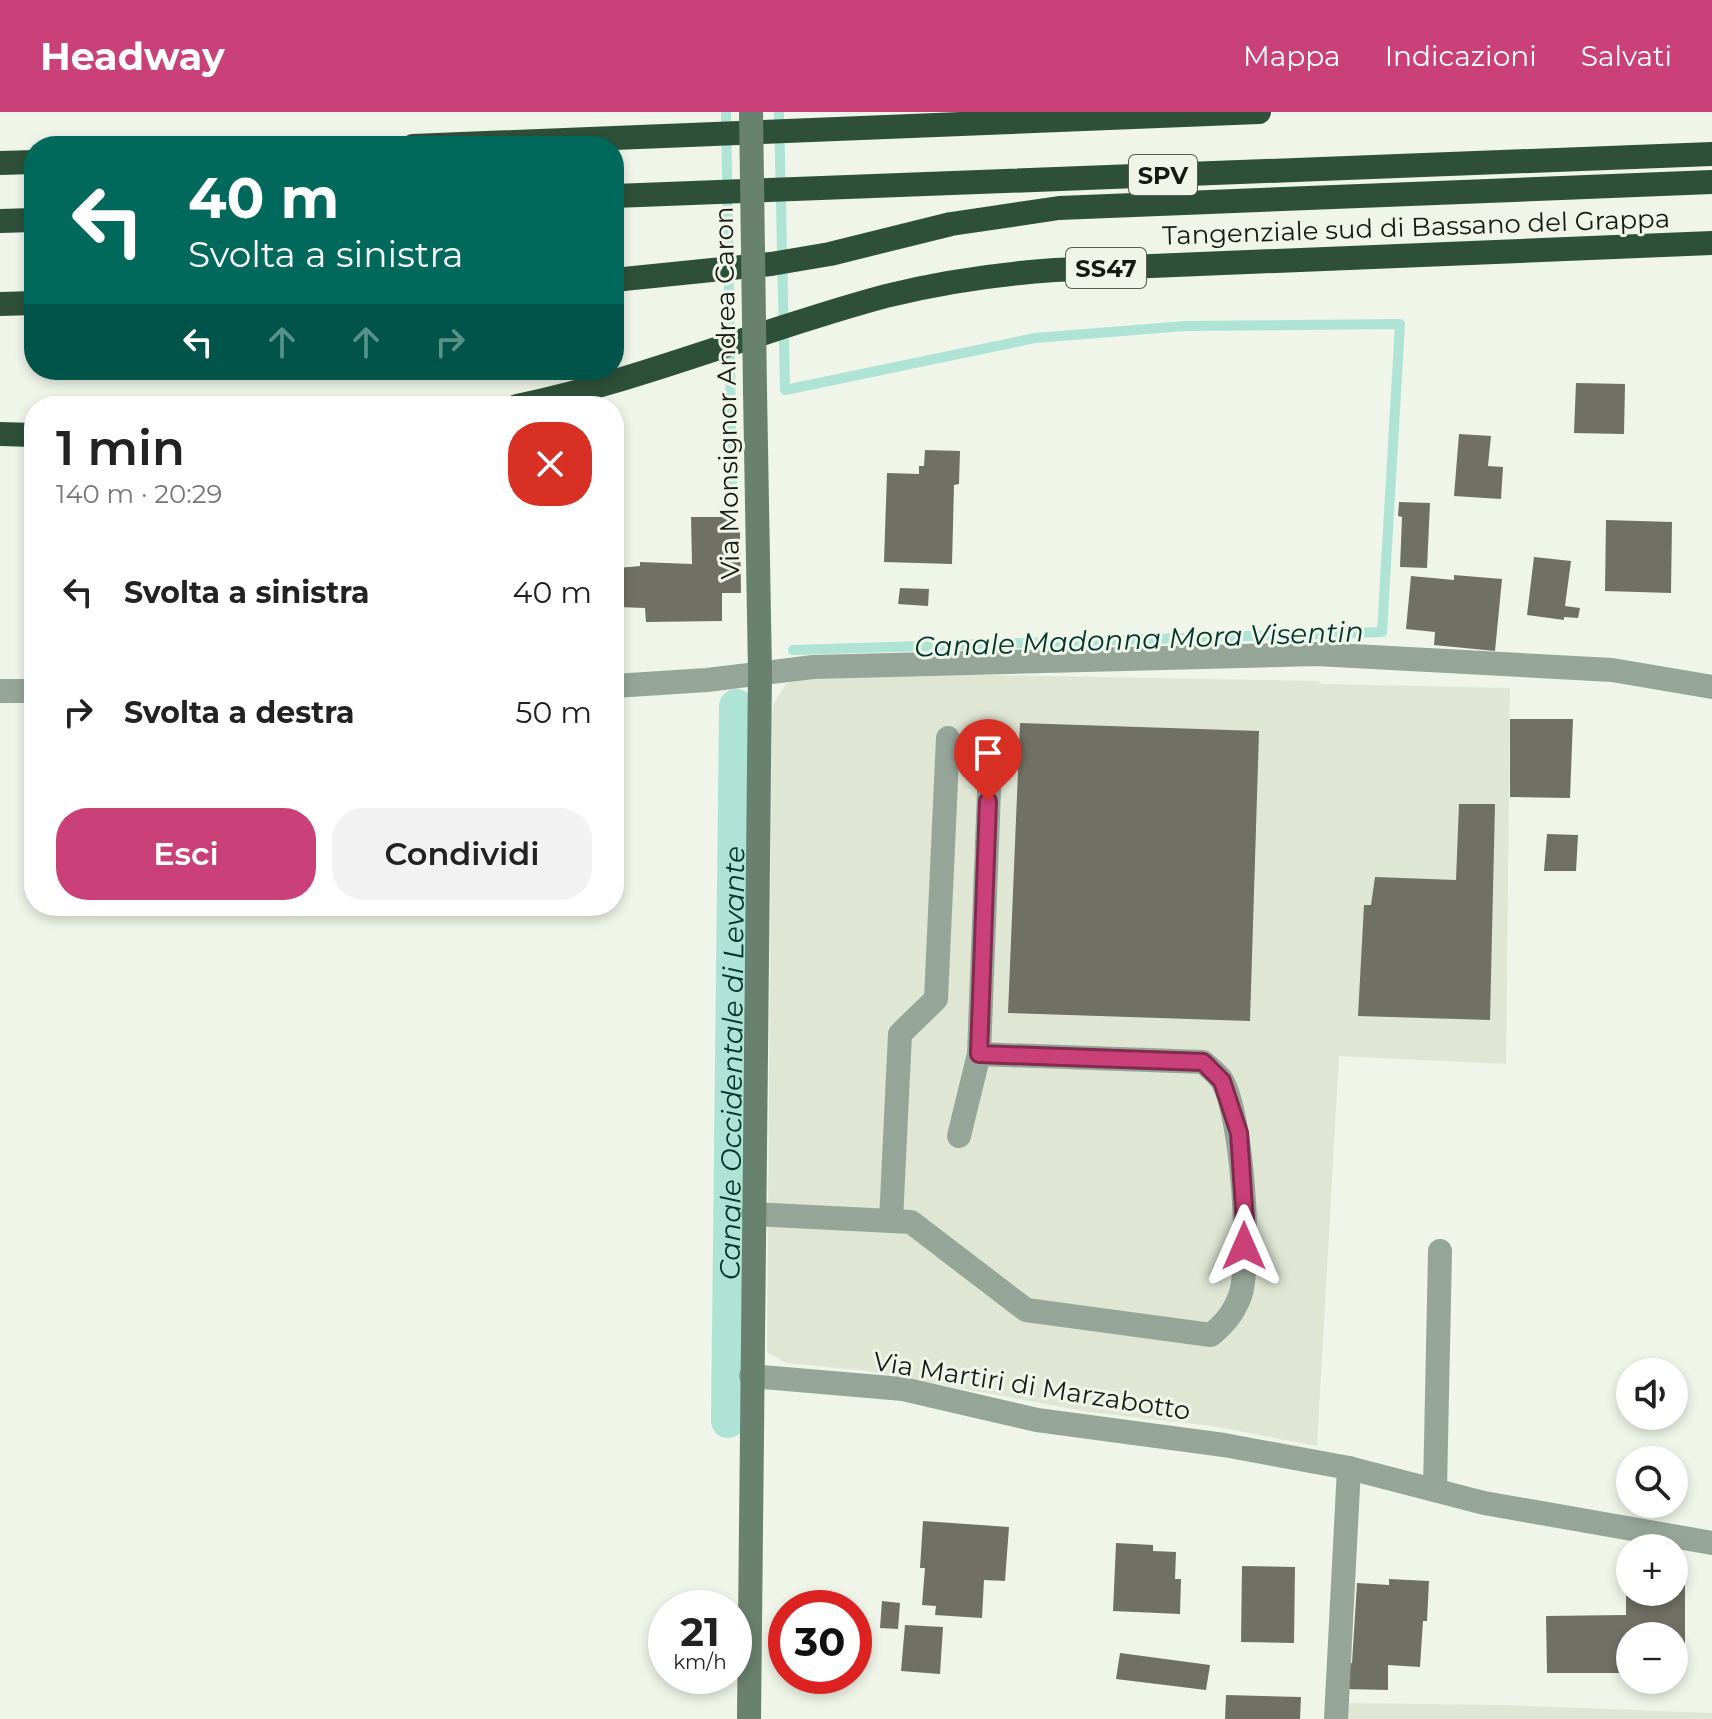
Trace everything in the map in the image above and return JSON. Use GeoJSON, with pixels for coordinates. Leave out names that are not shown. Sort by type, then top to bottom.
{"type":"FeatureCollection","features":[{"type":"Feature","properties":{"kind":"highway","name":"SPV"},"geometry":{"type":"LineString","coordinates":[[624,138],[1259,112]]}},
{"type":"Feature","properties":{"kind":"highway","name":"SPV"},"geometry":{"type":"LineString","coordinates":[[624,196],[1712,154]]}},
{"type":"Feature","properties":{"kind":"highway"},"geometry":{"type":"LineString","coordinates":[[0,163],[24,162]]}},
{"type":"Feature","properties":{"kind":"highway","name":"SPV"},"geometry":{"type":"LineString","coordinates":[[624,279],[771,264],[830,254],[951,224],[1059,208],[1712,182]]}},
{"type":"Feature","properties":{"kind":"highway"},"geometry":{"type":"LineString","coordinates":[[0,221],[24,220]]}},
{"type":"Feature","properties":{"kind":"highway","name":"Tangenziale sud di Bassano del Grappa"},"geometry":{"type":"LineString","coordinates":[[624,378],[885,297],[982,277],[1055,270],[1712,243]]}},
{"type":"Feature","properties":{"kind":"highway"},"geometry":{"type":"LineString","coordinates":[[0,304],[24,303]]}},
{"type":"Feature","properties":{"kind":"highway","name":"Tangenziale sud di Bassano del Grappa"},"geometry":{"type":"LineString","coordinates":[[561,396],[618,380]]}},
{"type":"Feature","properties":{"kind":"highway"},"geometry":{"type":"LineString","coordinates":[[0,434],[24,435]]}},
{"type":"Feature","properties":{"kind":"street","name":"Via Monsignor Andrea Caron"},"geometry":{"type":"LineString","coordinates":[[751,112],[760,672]]}},
{"type":"Feature","properties":{"kind":"street"},"geometry":{"type":"LineString","coordinates":[[624,685],[707,680],[813,667],[1316,654],[1612,670],[1712,687]]}},
{"type":"Feature","properties":{"kind":"street"},"geometry":{"type":"LineString","coordinates":[[749,1719],[760,672]]}},
{"type":"Feature","properties":{"kind":"street"},"geometry":{"type":"LineString","coordinates":[[0,691],[24,691]]}},
{"type":"Feature","properties":{"kind":"street"},"geometry":{"type":"LineString","coordinates":[[891,1221],[900,1034],[936,999],[948,738]]}},
{"type":"Feature","properties":{"kind":"street"},"geometry":{"type":"LineString","coordinates":[[959,1136],[979,1054],[991,738]]}},
{"type":"Feature","properties":{"kind":"street"},"geometry":{"type":"LineString","coordinates":[[753,1214],[911,1222],[1026,1310],[1211,1335],[1230,1318],[1241,1293],[1245,1223],[1239,1133],[1222,1081],[1203,1062],[979,1054]]}},
{"type":"Feature","properties":{"kind":"street"},"geometry":{"type":"LineString","coordinates":[[1435,1490],[1440,1251]]}},
{"type":"Feature","properties":{"kind":"street","name":"Via Martiri di Marzabotto"},"geometry":{"type":"LineString","coordinates":[[751,1376],[903,1389],[1037,1420],[1224,1445],[1349,1468],[1484,1503],[1712,1543]]}},
{"type":"Feature","properties":{"kind":"street"},"geometry":{"type":"LineString","coordinates":[[1336,1719],[1349,1468]]}},
{"type":"Feature","properties":{"kind":"shaded area"},"geometry":{"type":"Polygon","coordinates":[[[832,672],[1318,681],[1322,684],[1510,688],[1506,1064],[1339,1056],[1317,1446],[1212,1426],[1089,1412],[868,1371],[786,1363],[767,1352],[772,713],[774,703],[786,684],[795,679],[832,672]]]}},
{"type":"Feature","properties":{"kind":"shaded area"},"geometry":{"type":"Polygon","coordinates":[[[1341,1703],[1505,1705],[1712,1713],[1712,1719],[1343,1719],[1341,1703]]]}},
{"type":"Feature","properties":{"kind":"building"},"geometry":{"type":"Polygon","coordinates":[[[1576,383],[1625,384],[1624,434],[1574,433],[1576,383]]]}},
{"type":"Feature","properties":{"kind":"building"},"geometry":{"type":"Polygon","coordinates":[[[1459,434],[1491,436],[1488,466],[1503,467],[1501,499],[1454,496],[1459,434]]]}},
{"type":"Feature","properties":{"kind":"building"},"geometry":{"type":"Polygon","coordinates":[[[925,450],[960,451],[959,484],[954,485],[952,564],[884,562],[887,473],[919,474],[919,466],[924,466],[925,450]]]}},
{"type":"Feature","properties":{"kind":"building"},"geometry":{"type":"Polygon","coordinates":[[[1399,502],[1430,503],[1427,568],[1400,567],[1402,517],[1398,516],[1399,502]]]}},
{"type":"Feature","properties":{"kind":"building"},"geometry":{"type":"Polygon","coordinates":[[[691,517],[735,517],[736,532],[740,532],[741,593],[722,593],[722,621],[646,622],[645,608],[624,607],[624,567],[640,566],[640,562],[692,564],[691,517]]]}},
{"type":"Feature","properties":{"kind":"building"},"geometry":{"type":"Polygon","coordinates":[[[1606,520],[1672,522],[1671,593],[1605,591],[1606,520]]]}},
{"type":"Feature","properties":{"kind":"building"},"geometry":{"type":"Polygon","coordinates":[[[1534,557],[1571,561],[1565,606],[1580,608],[1578,618],[1564,617],[1564,620],[1527,615],[1534,557]]]}},
{"type":"Feature","properties":{"kind":"building"},"geometry":{"type":"Polygon","coordinates":[[[1454,575],[1502,579],[1495,651],[1434,645],[1435,632],[1406,629],[1411,576],[1454,580],[1454,575]]]}},
{"type":"Feature","properties":{"kind":"building"},"geometry":{"type":"Polygon","coordinates":[[[900,588],[929,589],[928,606],[898,604],[900,588]]]}},
{"type":"Feature","properties":{"kind":"building"},"geometry":{"type":"Polygon","coordinates":[[[1510,719],[1573,719],[1570,798],[1510,797],[1510,719]]]}},
{"type":"Feature","properties":{"kind":"building"},"geometry":{"type":"Polygon","coordinates":[[[1020,723],[1259,731],[1250,1021],[1008,1013],[1020,723]]]}},
{"type":"Feature","properties":{"kind":"building"},"geometry":{"type":"Polygon","coordinates":[[[1459,804],[1495,804],[1490,1020],[1358,1016],[1364,905],[1371,905],[1375,877],[1456,880],[1459,804]]]}},
{"type":"Feature","properties":{"kind":"building"},"geometry":{"type":"Polygon","coordinates":[[[1547,834],[1578,835],[1576,871],[1544,871],[1547,834]]]}},
{"type":"Feature","properties":{"kind":"building"},"geometry":{"type":"Polygon","coordinates":[[[923,1521],[1009,1527],[1005,1581],[984,1580],[982,1618],[935,1615],[936,1606],[922,1605],[925,1568],[920,1568],[923,1521]]]}},
{"type":"Feature","properties":{"kind":"building"},"geometry":{"type":"Polygon","coordinates":[[[1116,1543],[1153,1545],[1153,1551],[1176,1552],[1175,1579],[1181,1579],[1180,1614],[1113,1611],[1116,1543]]]}},
{"type":"Feature","properties":{"kind":"building"},"geometry":{"type":"Polygon","coordinates":[[[1242,1566],[1295,1567],[1294,1643],[1241,1642],[1242,1566]]]}},
{"type":"Feature","properties":{"kind":"building"},"geometry":{"type":"Polygon","coordinates":[[[1389,1579],[1429,1581],[1420,1667],[1388,1665],[1388,1690],[1343,1689],[1345,1663],[1352,1663],[1357,1583],[1389,1585],[1389,1579]]]}},
{"type":"Feature","properties":{"kind":"building"},"geometry":{"type":"Polygon","coordinates":[[[882,1601],[900,1603],[898,1629],[880,1628],[882,1601]]]}},
{"type":"Feature","properties":{"kind":"building"},"geometry":{"type":"Polygon","coordinates":[[[1626,1606],[1685,1606],[1685,1622],[1616,1622],[1616,1673],[1547,1673],[1546,1616],[1626,1615],[1626,1606]]]}},
{"type":"Feature","properties":{"kind":"building"},"geometry":{"type":"Polygon","coordinates":[[[905,1625],[943,1627],[940,1674],[901,1671],[905,1625]]]}},
{"type":"Feature","properties":{"kind":"building"},"geometry":{"type":"Polygon","coordinates":[[[1120,1653],[1210,1665],[1206,1690],[1116,1679],[1120,1653]]]}},
{"type":"Feature","properties":{"kind":"building"},"geometry":{"type":"Polygon","coordinates":[[[1226,1695],[1301,1697],[1300,1719],[1225,1719],[1226,1695]]]}},
{"type":"Feature","properties":{"kind":"waterway"},"geometry":{"type":"LineString","coordinates":[[726,112],[732,492]]}},
{"type":"Feature","properties":{"kind":"waterway","name":"Canale Madonna Mora Visentin"},"geometry":{"type":"LineString","coordinates":[[779,112],[785,390],[1035,338],[1185,326],[1400,324],[1382,632],[793,650]]}},
{"type":"Feature","properties":{"kind":"waterway","name":"Canale Occidentale di Levante"},"geometry":{"type":"LineString","coordinates":[[728,1421],[736,706]]}},
{"type":"Feature","properties":{"kind":"route"},"geometry":{"type":"LineString","coordinates":[[988,801],[979,1054],[1203,1062],[1222,1081],[1239,1133],[1244,1246]]}}]}
